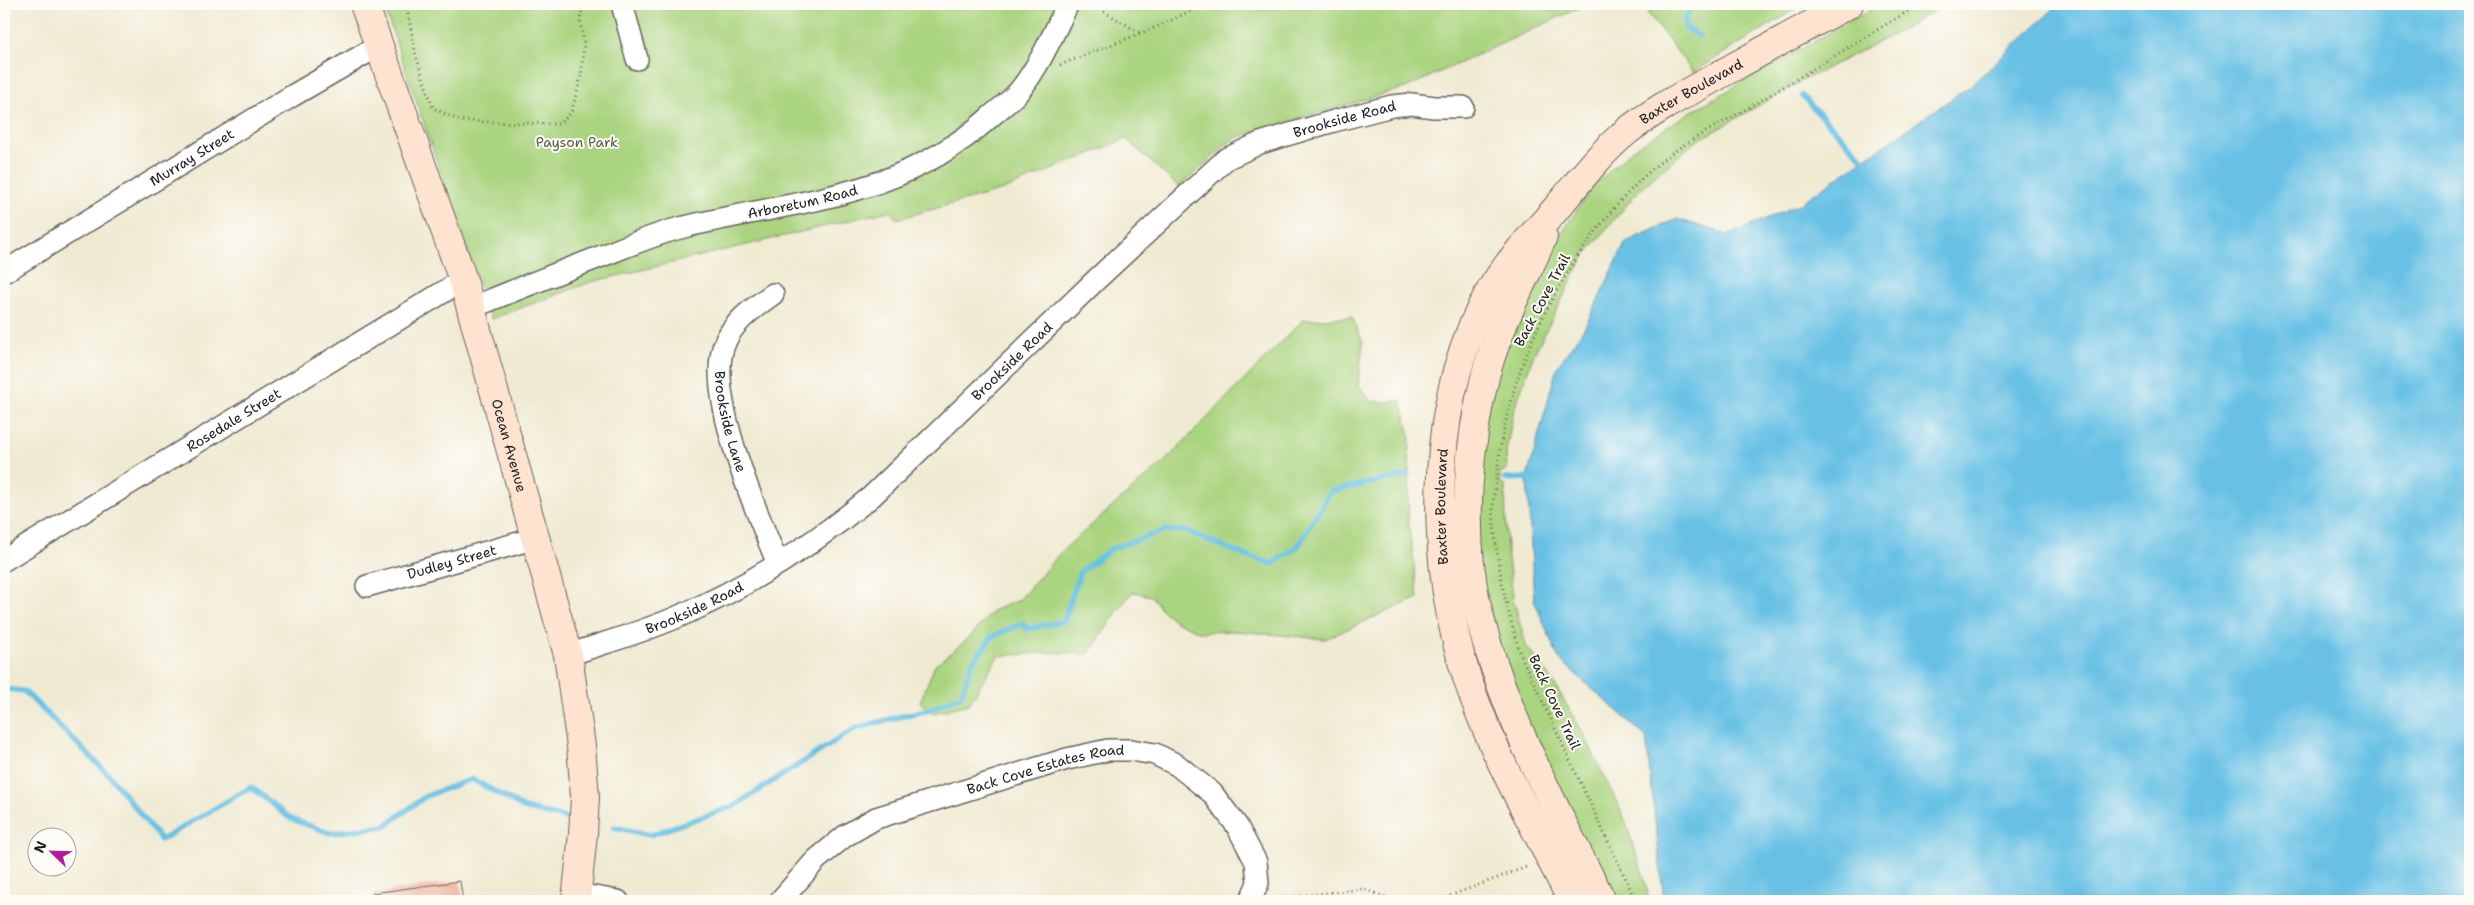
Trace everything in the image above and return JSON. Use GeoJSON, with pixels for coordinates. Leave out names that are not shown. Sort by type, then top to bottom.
{"type":"FeatureCollection","features":[{"type":"Feature","properties":{"kind":"street","name":"Ocean Avenue"},"geometry":{"type":"LineString","coordinates":[[364,4],[463,280],[568,655],[581,746],[584,797],[583,834],[576,898]]}},
{"type":"Feature","properties":{"kind":"street"},"geometry":{"type":"LineString","coordinates":[[622,4],[637,59]]}},
{"type":"Feature","properties":{"kind":"street","name":"Arboretum Road"},"geometry":{"type":"LineString","coordinates":[[471,308],[678,228],[839,194],[877,184],[913,170],[945,153],[974,132],[1020,90],[1068,4]]}},
{"type":"Feature","properties":{"kind":"street","name":"Baxter Boulevard"},"geometry":{"type":"LineString","coordinates":[[1572,901],[1496,748],[1474,696],[1452,623],[1444,570],[1441,518],[1446,431],[1462,351],[1475,319],[1493,286],[1605,151],[1655,111],[1849,4]]}},
{"type":"Feature","properties":{"kind":"street","name":"Murray Street"},"geometry":{"type":"LineString","coordinates":[[4,272],[284,101],[380,45]]}},
{"type":"Feature","properties":{"kind":"street","name":"Brookside Road"},"geometry":{"type":"LineString","coordinates":[[568,655],[630,636],[676,618],[778,564],[845,519],[872,496],[1098,278],[1226,159],[1260,143],[1392,106],[1412,104],[1434,108],[1463,107]]}},
{"type":"Feature","properties":{"kind":"street","name":"Baxter Boulevard"},"geometry":{"type":"LineString","coordinates":[[1557,207],[1504,324],[1487,372],[1472,457],[1469,545],[1476,600],[1490,655],[1500,682],[1534,761],[1602,901]]}},
{"type":"Feature","properties":{"kind":"street","name":"Rosedale Street"},"geometry":{"type":"LineString","coordinates":[[4,560],[463,280]]}},
{"type":"Feature","properties":{"kind":"street","name":"Brookside Lane"},"geometry":{"type":"LineString","coordinates":[[774,294],[742,316],[724,344],[719,379],[724,414],[754,503],[778,564]]}},
{"type":"Feature","properties":{"kind":"street","name":"Dudley Street"},"geometry":{"type":"LineString","coordinates":[[367,586],[536,538]]}},
{"type":"Feature","properties":{"kind":"street","name":"Back Cove Estates Road"},"geometry":{"type":"LineString","coordinates":[[780,901],[816,860],[846,836],[876,818],[1067,759],[1108,750],[1131,750],[1155,754],[1177,765],[1212,793],[1236,826],[1256,862],[1258,883],[1256,901]]}},
{"type":"Feature","properties":{"kind":"street"},"geometry":{"type":"LineString","coordinates":[[576,898],[618,901]]}},
{"type":"Feature","properties":{"kind":"path"},"geometry":{"type":"LineString","coordinates":[[406,4],[416,56],[433,108],[460,121],[534,125],[559,124],[571,113],[581,77],[584,43],[580,22],[582,4]]}},
{"type":"Feature","properties":{"kind":"path"},"geometry":{"type":"LineString","coordinates":[[1091,4],[1140,34]]}},
{"type":"Feature","properties":{"kind":"path"},"geometry":{"type":"LineString","coordinates":[[1029,76],[1140,34],[1206,4]]}},
{"type":"Feature","properties":{"kind":"path","name":"Back Cove Trail"},"geometry":{"type":"LineString","coordinates":[[1636,901],[1522,658],[1511,623],[1497,542],[1493,506],[1500,446],[1512,394],[1532,342],[1581,252],[1652,170],[1694,138],[1920,4]]}},
{"type":"Feature","properties":{"kind":"path"},"geometry":{"type":"LineString","coordinates":[[1436,901],[1551,858]]}},
{"type":"Feature","properties":{"kind":"path"},"geometry":{"type":"LineString","coordinates":[[1256,901],[1363,889],[1397,901]]}},
{"type":"Feature","properties":{"kind":"green space","name":"Payson Park"},"geometry":{"type":"Polygon","coordinates":[[[383,4],[1588,4],[1405,88],[1233,139],[1179,187],[1126,139],[1003,190],[897,219],[889,211],[591,282],[491,319],[383,4]]]}},
{"type":"Feature","properties":{"kind":"green space"},"geometry":{"type":"Polygon","coordinates":[[[1641,4],[1804,4],[1693,72],[1641,4]]]}},
{"type":"Feature","properties":{"kind":"green space"},"geometry":{"type":"Polygon","coordinates":[[[1880,4],[1946,4],[1902,30],[1800,82],[1695,142],[1639,190],[1584,256],[1534,354],[1514,409],[1506,451],[1507,470],[1500,472],[1500,484],[1505,486],[1507,552],[1514,602],[1526,646],[1549,675],[1584,734],[1624,818],[1645,880],[1649,901],[1606,901],[1510,697],[1472,550],[1489,372],[1532,276],[1594,185],[1632,150],[1687,114],[1880,4]]]}},
{"type":"Feature","properties":{"kind":"green space"},"geometry":{"type":"Polygon","coordinates":[[[1352,317],[1363,343],[1358,384],[1371,402],[1401,401],[1410,435],[1408,518],[1418,598],[1325,639],[1235,631],[1200,632],[1175,621],[1163,611],[1151,596],[1133,592],[1088,654],[1056,652],[998,656],[969,704],[933,713],[920,702],[935,665],[968,639],[994,610],[1019,600],[1063,550],[1165,461],[1303,320],[1352,317]]]}},
{"type":"Feature","properties":{"kind":"water"},"geometry":{"type":"Polygon","coordinates":[[[2059,4],[2470,4],[2470,901],[1664,901],[1646,737],[1559,659],[1534,600],[1527,478],[1557,367],[1585,327],[1626,242],[1677,219],[1729,235],[1798,205],[1970,86],[2059,4]]]}},
{"type":"Feature","properties":{"kind":"building"},"geometry":{"type":"Polygon","coordinates":[[[460,881],[463,901],[374,901],[373,893],[460,881]]]}},
{"type":"Feature","properties":{"kind":"waterway"},"geometry":{"type":"LineString","coordinates":[[1694,4],[1685,18],[1686,28],[1699,36]]}},
{"type":"Feature","properties":{"kind":"waterway"},"geometry":{"type":"LineString","coordinates":[[1802,96],[1864,160]]}},
{"type":"Feature","properties":{"kind":"waterway"},"geometry":{"type":"LineString","coordinates":[[614,827],[650,835],[734,806],[856,728],[930,709],[961,696],[972,663],[992,637],[1023,623],[1027,629],[1064,621],[1080,572],[1111,549],[1166,530],[1187,531],[1236,552],[1272,564],[1298,546],[1331,491],[1408,475]]}},
{"type":"Feature","properties":{"kind":"waterway"},"geometry":{"type":"LineString","coordinates":[[1505,479],[1527,478]]}},
{"type":"Feature","properties":{"kind":"waterway"},"geometry":{"type":"LineString","coordinates":[[4,689],[24,691],[109,775],[161,840],[251,787],[291,819],[330,833],[385,826],[426,796],[472,779],[524,808],[565,818]]}}]}
